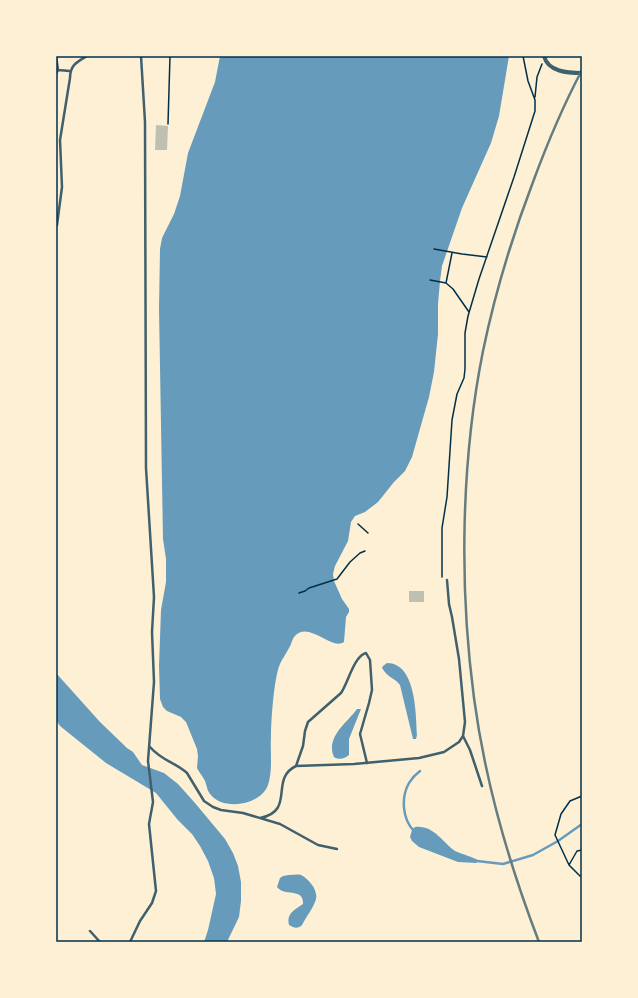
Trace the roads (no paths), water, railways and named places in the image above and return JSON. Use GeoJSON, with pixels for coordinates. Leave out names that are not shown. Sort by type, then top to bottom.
{"type":"FeatureCollection","features":[{"type":"Feature","properties":{"kind":"street"},"geometry":{"type":"LineString","coordinates":[[544,58],[552,68],[559,71],[582,73]]}},
{"type":"Feature","properties":{"kind":"lane"},"geometry":{"type":"LineString","coordinates":[[56,56],[58,70],[56,74]]}},
{"type":"Feature","properties":{"kind":"lane"},"geometry":{"type":"LineString","coordinates":[[57,225],[62,187],[60,140],[70,71],[73,66],[87,56]]}},
{"type":"Feature","properties":{"kind":"lane"},"geometry":{"type":"LineString","coordinates":[[130,942],[140,921],[155,898],[156,887],[149,824],[153,795],[148,761],[154,682],[152,632],[154,589],[146,460],[145,122],[141,56]]}},
{"type":"Feature","properties":{"kind":"lane"},"geometry":{"type":"LineString","coordinates":[[58,70],[70,71]]}},
{"type":"Feature","properties":{"kind":"lane"},"geometry":{"type":"LineString","coordinates":[[260,818],[271,815],[277,808],[281,798],[284,778],[289,770],[296,766],[367,763],[419,758],[444,752],[459,742],[465,729],[465,713],[459,659],[449,604],[447,580]]}},
{"type":"Feature","properties":{"kind":"lane"},"geometry":{"type":"LineString","coordinates":[[296,766],[303,746],[308,722],[341,693],[345,688],[356,661],[360,656],[366,653],[370,660],[372,690],[360,734],[367,763]]}},
{"type":"Feature","properties":{"kind":"lane"},"geometry":{"type":"LineString","coordinates":[[462,736],[470,750],[482,786]]}},
{"type":"Feature","properties":{"kind":"lane"},"geometry":{"type":"LineString","coordinates":[[150,747],[159,757],[183,769],[187,773],[198,793],[208,804],[221,810],[243,813],[280,824],[318,845],[337,849]]}},
{"type":"Feature","properties":{"kind":"lane"},"geometry":{"type":"LineString","coordinates":[[90,931],[100,942]]}},
{"type":"Feature","properties":{"kind":"water"},"geometry":{"type":"Polygon","coordinates":[[[220,56],[509,56],[499,116],[491,143],[462,208],[442,266],[434,372],[429,397],[412,457],[405,471],[378,502],[365,512],[355,516],[351,522],[348,541],[335,566],[333,574],[334,581],[342,599],[349,609],[346,617],[344,642],[339,644],[313,633],[306,631],[300,632],[294,637],[280,664],[273,699],[270,779],[264,792],[258,797],[242,804],[224,803],[217,800],[208,790],[205,781],[197,768],[197,749],[186,722],[181,717],[167,711],[163,707],[160,699],[159,666],[161,610],[166,582],[166,559],[163,539],[159,309],[160,249],[162,238],[174,214],[180,196],[188,153],[215,82],[220,56]]]}},
{"type":"Feature","properties":{"kind":"water"},"geometry":{"type":"Polygon","coordinates":[[[387,663],[397,665],[404,671],[409,680],[415,703],[416,739],[413,739],[400,685],[382,668],[387,663]]]}},
{"type":"Feature","properties":{"kind":"water"},"geometry":{"type":"Polygon","coordinates":[[[56,673],[100,722],[133,752],[142,765],[164,773],[178,784],[225,839],[238,866],[241,882],[239,917],[227,942],[204,942],[216,894],[214,878],[208,861],[200,846],[192,834],[177,819],[156,793],[106,763],[60,726],[56,720],[56,673]]]}},
{"type":"Feature","properties":{"kind":"water"},"geometry":{"type":"Polygon","coordinates":[[[357,709],[361,709],[349,739],[349,755],[344,758],[336,758],[334,757],[332,750],[335,736],[357,709]]]}},
{"type":"Feature","properties":{"kind":"water"},"geometry":{"type":"Polygon","coordinates":[[[415,827],[422,827],[433,831],[455,851],[479,861],[476,863],[458,862],[419,847],[410,837],[412,830],[415,827]]]}},
{"type":"Feature","properties":{"kind":"water"},"geometry":{"type":"Polygon","coordinates":[[[289,875],[300,875],[304,877],[310,882],[316,892],[316,899],[312,909],[302,925],[297,928],[289,925],[288,921],[292,912],[303,904],[302,899],[297,894],[280,890],[277,887],[280,878],[289,875]]]}},
{"type":"Feature","properties":{"kind":"waterway"},"geometry":{"type":"LineString","coordinates":[[414,831],[407,820],[404,801],[406,789],[409,783],[420,771]]}},
{"type":"Feature","properties":{"kind":"waterway"},"geometry":{"type":"LineString","coordinates":[[477,861],[503,864],[533,855],[558,841],[582,824]]}},
{"type":"Feature","properties":{"kind":"railway"},"geometry":{"type":"LineString","coordinates":[[539,942],[528,913],[499,822],[491,791],[474,698],[469,655],[464,568],[467,480],[470,436],[483,351],[505,265],[518,223],[538,168],[562,111],[582,70]]}}]}
